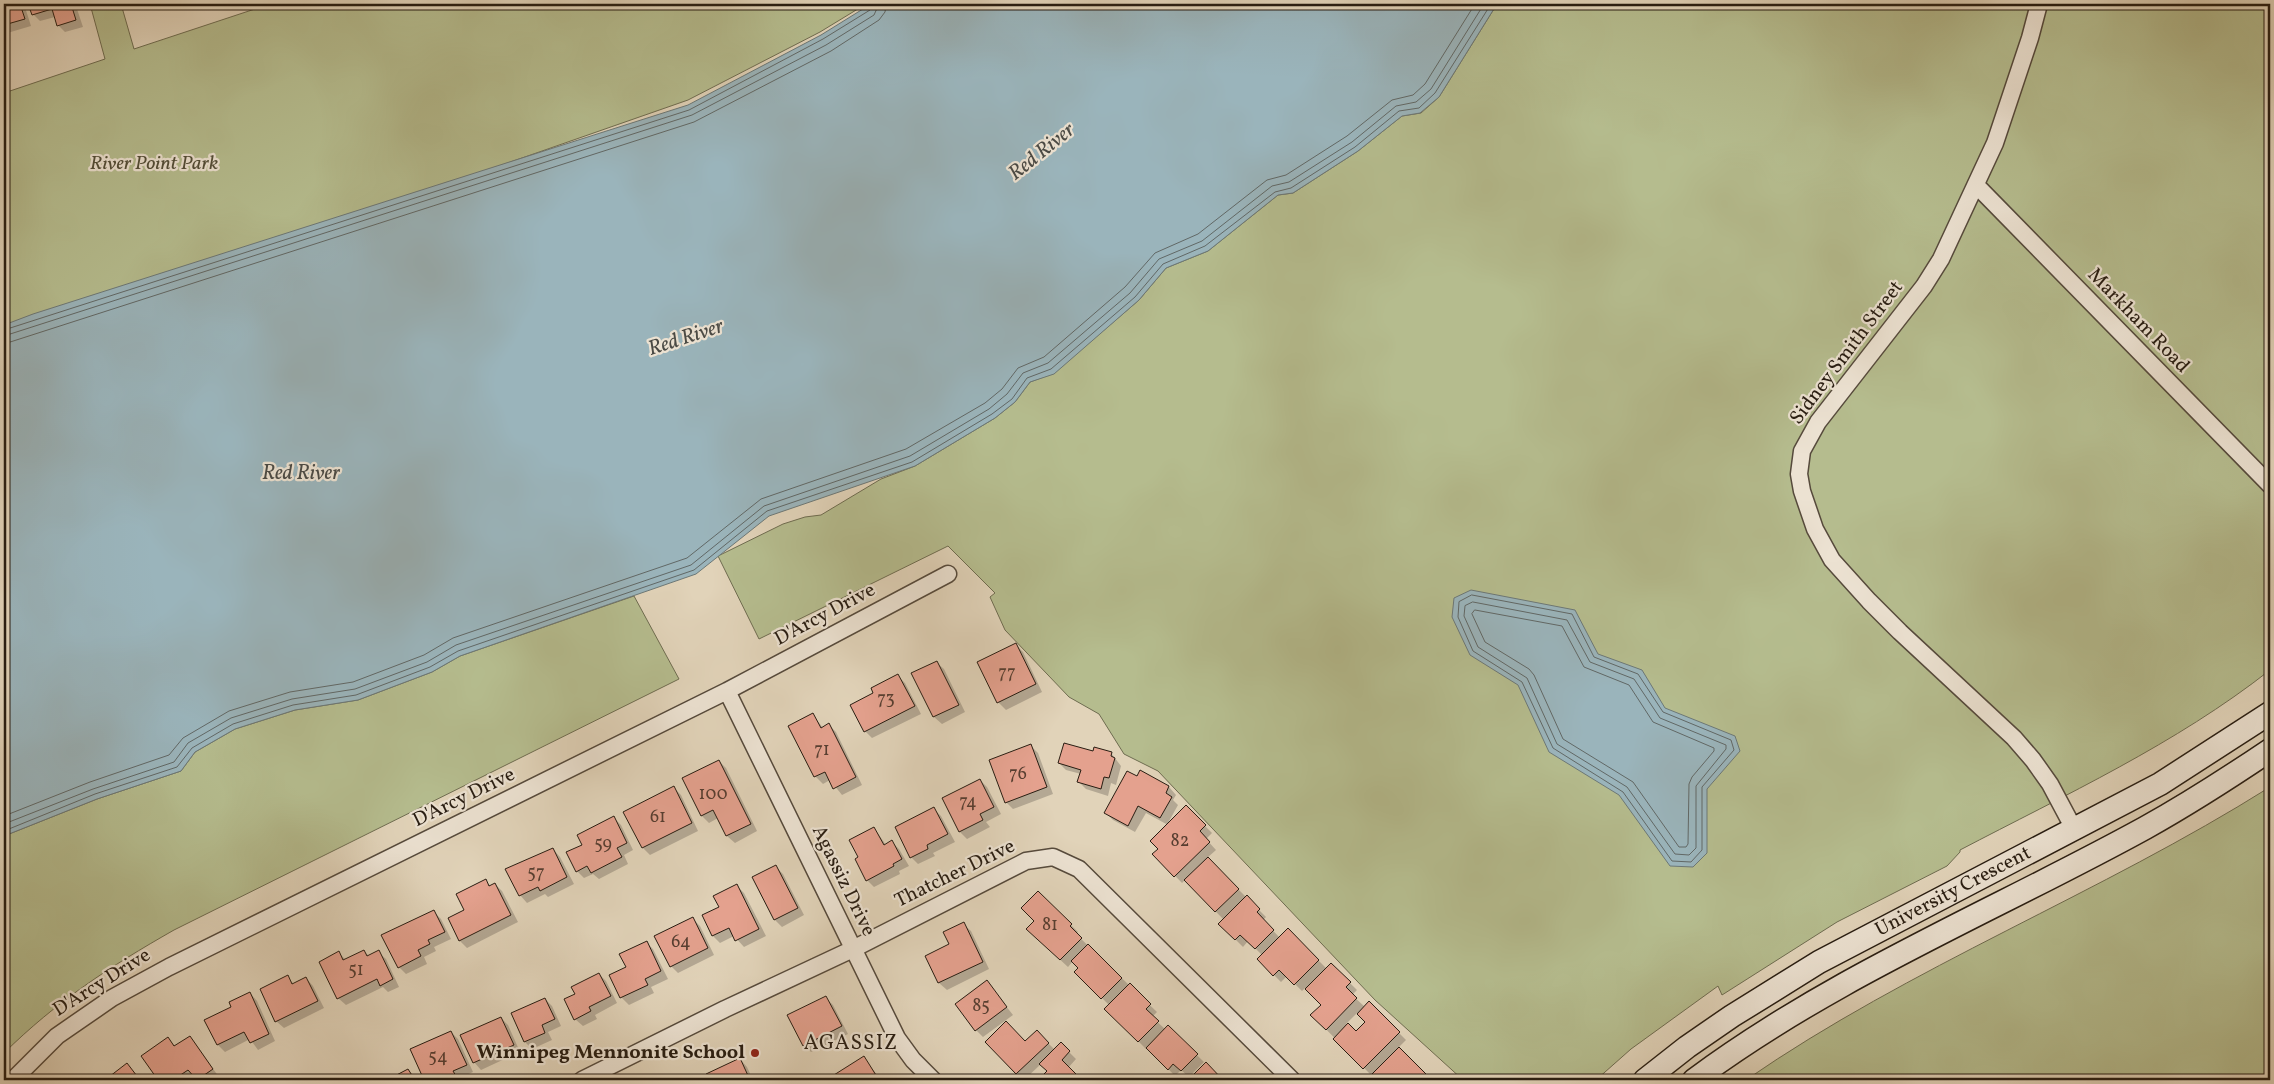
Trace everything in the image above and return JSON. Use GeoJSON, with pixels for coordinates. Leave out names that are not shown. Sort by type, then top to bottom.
{"type":"FeatureCollection","features":[{"type":"Feature","properties":{"kind":"main road","name":"University Crescent"},"geometry":{"type":"LineString","coordinates":[[1645,1080],[1732,1016],[1819,962],[2160,784],[2270,713]]}},
{"type":"Feature","properties":{"kind":"main road","name":"University Crescent"},"geometry":{"type":"LineString","coordinates":[[1694,1080],[1749,1041],[1819,997],[2145,828],[2223,782],[2270,750]]}},
{"type":"Feature","properties":{"kind":"street","name":"Sidney Smith Street"},"geometry":{"type":"LineString","coordinates":[[2039,4],[2006,113],[1977,186],[1941,259],[1924,286],[1837,396],[1808,438],[1802,451],[1800,474],[1802,491],[1815,528],[1832,560],[1900,632],[2014,738],[2050,784],[2074,829]]}},
{"type":"Feature","properties":{"kind":"street","name":"Markham Road"},"geometry":{"type":"LineString","coordinates":[[1977,186],[2270,485]]}},
{"type":"Feature","properties":{"kind":"street","name":"D'Arcy Drive"},"geometry":{"type":"LineString","coordinates":[[13,1080],[57,1036],[112,998],[169,967],[727,691],[948,574]]}},
{"type":"Feature","properties":{"kind":"street","name":"Agassiz Drive"},"geometry":{"type":"LineString","coordinates":[[727,691],[897,1038],[913,1060],[933,1080]]}},
{"type":"Feature","properties":{"kind":"street","name":"Thatcher Drive"},"geometry":{"type":"LineString","coordinates":[[582,1080],[725,1009],[853,949],[1026,861],[1053,857],[1079,869],[1292,1080]]}},
{"type":"Feature","properties":{"kind":"green space","name":"River Point Park"},"geometry":{"type":"Polygon","coordinates":[[[90,4],[121,4],[134,49],[270,4],[866,4],[820,32],[688,100],[4,339],[4,93],[105,59],[90,4]]]}},
{"type":"Feature","properties":{"kind":"green space"},"geometry":{"type":"Polygon","coordinates":[[[1497,4],[2270,4],[2270,670],[2197,722],[2119,767],[1960,850],[1947,866],[1837,922],[1722,995],[1718,986],[1631,1049],[1596,1080],[1463,1080],[1375,1000],[1158,771],[1124,754],[1099,714],[1069,697],[1005,630],[990,597],[995,593],[948,546],[759,639],[718,556],[783,524],[805,517],[821,515],[881,479],[915,466],[995,418],[1015,402],[1030,382],[1054,373],[1139,300],[1166,268],[1208,251],[1278,195],[1293,193],[1358,151],[1402,116],[1421,113],[1439,97],[1497,4]]]}},
{"type":"Feature","properties":{"kind":"green space"},"geometry":{"type":"Polygon","coordinates":[[[634,596],[679,679],[174,930],[106,971],[64,1001],[4,1053],[4,836],[97,799],[181,771],[195,752],[235,729],[295,710],[358,700],[432,672],[460,656],[634,596]]]}},
{"type":"Feature","properties":{"kind":"green space"},"geometry":{"type":"Polygon","coordinates":[[[2270,787],[2270,1080],[1746,1080],[1809,1039],[1874,1001],[1939,965],[2140,862],[2270,787]]]}},
{"type":"Feature","properties":{"kind":"water","name":"Red River"},"geometry":{"type":"Polygon","coordinates":[[[871,4],[1497,4],[1439,97],[1420,113],[1402,116],[1358,151],[1293,193],[1278,195],[1208,251],[1166,268],[1139,300],[1054,374],[1030,382],[1015,402],[995,418],[915,466],[769,516],[696,574],[460,656],[432,672],[358,700],[295,710],[235,729],[195,752],[181,771],[97,799],[4,836],[4,325],[33,314],[688,105],[821,35],[871,4]]]}},
{"type":"Feature","properties":{"kind":"water"},"geometry":{"type":"Polygon","coordinates":[[[1471,590],[1575,610],[1598,654],[1642,670],[1665,708],[1735,736],[1740,751],[1707,789],[1707,853],[1693,867],[1670,866],[1619,795],[1549,752],[1518,685],[1470,655],[1452,617],[1454,598],[1471,590]]]}},
{"type":"Feature","properties":{"kind":"building"},"geometry":{"type":"Polygon","coordinates":[[[4,4],[20,4],[25,19],[4,25],[4,4]]]}},
{"type":"Feature","properties":{"kind":"building"},"geometry":{"type":"Polygon","coordinates":[[[28,4],[71,4],[76,20],[57,26],[52,9],[32,15],[28,4]]]}},
{"type":"Feature","properties":{"kind":"building"},"geometry":{"type":"Polygon","coordinates":[[[1016,643],[1036,684],[997,703],[977,662],[1016,643]]]}},
{"type":"Feature","properties":{"kind":"building"},"geometry":{"type":"Polygon","coordinates":[[[937,661],[959,705],[933,717],[911,673],[937,661]]]}},
{"type":"Feature","properties":{"kind":"building"},"geometry":{"type":"Polygon","coordinates":[[[898,674],[915,706],[864,732],[850,705],[873,693],[871,688],[898,674]]]}},
{"type":"Feature","properties":{"kind":"building"},"geometry":{"type":"Polygon","coordinates":[[[813,713],[821,728],[829,723],[856,777],[833,789],[825,772],[814,777],[788,726],[813,713]]]}},
{"type":"Feature","properties":{"kind":"building"},"geometry":{"type":"Polygon","coordinates":[[[1064,743],[1093,751],[1094,747],[1112,752],[1111,756],[1115,758],[1109,778],[1104,777],[1101,789],[1077,782],[1081,770],[1058,763],[1064,743]]]}},
{"type":"Feature","properties":{"kind":"building"},"geometry":{"type":"Polygon","coordinates":[[[1031,744],[1047,787],[1005,803],[989,760],[1031,744]]]}},
{"type":"Feature","properties":{"kind":"building"},"geometry":{"type":"Polygon","coordinates":[[[719,760],[751,824],[726,836],[713,810],[701,816],[682,778],[719,760]]]}},
{"type":"Feature","properties":{"kind":"building"},"geometry":{"type":"Polygon","coordinates":[[[1140,770],[1169,786],[1166,793],[1172,797],[1160,818],[1138,806],[1128,826],[1104,813],[1127,771],[1137,776],[1140,770]]]}},
{"type":"Feature","properties":{"kind":"building"},"geometry":{"type":"Polygon","coordinates":[[[980,779],[994,807],[980,814],[983,820],[959,832],[942,798],[980,779]]]}},
{"type":"Feature","properties":{"kind":"building"},"geometry":{"type":"Polygon","coordinates":[[[674,786],[692,823],[642,848],[623,812],[674,786]]]}},
{"type":"Feature","properties":{"kind":"building"},"geometry":{"type":"Polygon","coordinates":[[[1186,805],[1206,825],[1200,831],[1210,842],[1174,877],[1152,854],[1158,849],[1150,841],[1186,805]]]}},
{"type":"Feature","properties":{"kind":"building"},"geometry":{"type":"Polygon","coordinates":[[[934,807],[948,834],[927,845],[928,849],[910,858],[895,827],[934,807]]]}},
{"type":"Feature","properties":{"kind":"building"},"geometry":{"type":"Polygon","coordinates":[[[614,816],[627,843],[617,848],[622,857],[591,873],[587,866],[576,872],[566,852],[582,845],[577,835],[614,816]]]}},
{"type":"Feature","properties":{"kind":"building"},"geometry":{"type":"Polygon","coordinates":[[[874,827],[884,845],[892,840],[902,859],[893,864],[894,866],[866,881],[855,859],[858,857],[849,840],[874,827]]]}},
{"type":"Feature","properties":{"kind":"building"},"geometry":{"type":"Polygon","coordinates":[[[553,848],[567,877],[540,891],[538,887],[519,896],[505,869],[553,848]]]}},
{"type":"Feature","properties":{"kind":"building"},"geometry":{"type":"Polygon","coordinates":[[[1208,857],[1239,889],[1215,912],[1184,880],[1208,857]]]}},
{"type":"Feature","properties":{"kind":"building"},"geometry":{"type":"Polygon","coordinates":[[[776,865],[798,908],[774,920],[752,877],[776,865]]]}},
{"type":"Feature","properties":{"kind":"building"},"geometry":{"type":"Polygon","coordinates":[[[486,879],[489,886],[495,883],[511,915],[459,941],[448,918],[464,910],[456,894],[486,879]]]}},
{"type":"Feature","properties":{"kind":"building"},"geometry":{"type":"Polygon","coordinates":[[[737,884],[759,929],[735,941],[729,928],[712,936],[702,915],[719,907],[713,896],[737,884]]]}},
{"type":"Feature","properties":{"kind":"building"},"geometry":{"type":"Polygon","coordinates":[[[1038,891],[1072,924],[1070,926],[1082,938],[1060,960],[1026,929],[1034,921],[1021,908],[1038,891]]]}},
{"type":"Feature","properties":{"kind":"building"},"geometry":{"type":"Polygon","coordinates":[[[1247,895],[1260,909],[1257,912],[1274,930],[1255,949],[1240,935],[1235,940],[1218,924],[1247,895]]]}},
{"type":"Feature","properties":{"kind":"building"},"geometry":{"type":"Polygon","coordinates":[[[434,910],[445,932],[428,940],[430,944],[418,950],[421,956],[398,968],[381,935],[434,910]]]}},
{"type":"Feature","properties":{"kind":"building"},"geometry":{"type":"Polygon","coordinates":[[[693,917],[708,948],[670,967],[654,936],[693,917]]]}},
{"type":"Feature","properties":{"kind":"building"},"geometry":{"type":"Polygon","coordinates":[[[964,922],[983,962],[938,983],[925,956],[949,944],[943,932],[964,922]]]}},
{"type":"Feature","properties":{"kind":"building"},"geometry":{"type":"Polygon","coordinates":[[[1288,928],[1319,960],[1294,985],[1279,970],[1273,976],[1257,959],[1288,928]]]}},
{"type":"Feature","properties":{"kind":"building"},"geometry":{"type":"Polygon","coordinates":[[[647,941],[661,971],[645,979],[648,985],[620,998],[609,975],[626,967],[619,954],[647,941]]]}},
{"type":"Feature","properties":{"kind":"building"},"geometry":{"type":"Polygon","coordinates":[[[1088,944],[1122,978],[1101,999],[1074,972],[1078,968],[1071,961],[1088,944]]]}},
{"type":"Feature","properties":{"kind":"building"},"geometry":{"type":"Polygon","coordinates":[[[364,950],[367,956],[379,950],[393,979],[380,986],[377,979],[337,999],[319,962],[339,951],[343,960],[364,950]]]}},
{"type":"Feature","properties":{"kind":"building"},"geometry":{"type":"Polygon","coordinates":[[[1331,963],[1351,982],[1346,987],[1357,998],[1326,1030],[1310,1015],[1321,1005],[1305,989],[1331,963]]]}},
{"type":"Feature","properties":{"kind":"building"},"geometry":{"type":"Polygon","coordinates":[[[599,973],[611,996],[589,1007],[591,1011],[574,1020],[564,999],[575,994],[571,987],[599,973]]]}},
{"type":"Feature","properties":{"kind":"building"},"geometry":{"type":"Polygon","coordinates":[[[288,975],[292,984],[306,977],[318,1001],[275,1022],[260,989],[288,975]]]}},
{"type":"Feature","properties":{"kind":"building"},"geometry":{"type":"Polygon","coordinates":[[[987,980],[1007,1007],[975,1031],[955,1004],[987,980]]]}},
{"type":"Feature","properties":{"kind":"building"},"geometry":{"type":"Polygon","coordinates":[[[1130,983],[1151,1004],[1146,1009],[1159,1021],[1138,1042],[1104,1009],[1130,983]]]}},
{"type":"Feature","properties":{"kind":"building"},"geometry":{"type":"Polygon","coordinates":[[[250,992],[269,1034],[250,1043],[244,1032],[217,1045],[204,1020],[231,1007],[229,1002],[250,992]]]}},
{"type":"Feature","properties":{"kind":"building"},"geometry":{"type":"Polygon","coordinates":[[[826,996],[842,1026],[803,1046],[787,1015],[826,996]]]}},
{"type":"Feature","properties":{"kind":"building"},"geometry":{"type":"Polygon","coordinates":[[[545,998],[555,1019],[542,1025],[545,1033],[524,1042],[511,1013],[545,998]]]}},
{"type":"Feature","properties":{"kind":"building"},"geometry":{"type":"Polygon","coordinates":[[[1369,1001],[1400,1032],[1363,1069],[1333,1039],[1348,1023],[1356,1031],[1365,1022],[1357,1014],[1369,1001]]]}},
{"type":"Feature","properties":{"kind":"building"},"geometry":{"type":"Polygon","coordinates":[[[501,1017],[514,1045],[473,1063],[460,1035],[501,1017]]]}},
{"type":"Feature","properties":{"kind":"building"},"geometry":{"type":"Polygon","coordinates":[[[1006,1021],[1025,1041],[1037,1030],[1049,1043],[1016,1074],[985,1042],[1006,1021]]]}},
{"type":"Feature","properties":{"kind":"building"},"geometry":{"type":"Polygon","coordinates":[[[1168,1025],[1198,1054],[1181,1071],[1173,1064],[1168,1070],[1146,1048],[1168,1025]]]}},
{"type":"Feature","properties":{"kind":"building"},"geometry":{"type":"Polygon","coordinates":[[[451,1031],[467,1065],[453,1071],[456,1076],[447,1080],[424,1080],[410,1049],[451,1031]]]}},
{"type":"Feature","properties":{"kind":"building"},"geometry":{"type":"Polygon","coordinates":[[[190,1036],[213,1069],[197,1080],[188,1070],[173,1080],[158,1080],[141,1056],[168,1037],[174,1046],[190,1036]]]}},
{"type":"Feature","properties":{"kind":"building"},"geometry":{"type":"Polygon","coordinates":[[[1061,1042],[1070,1051],[1062,1060],[1080,1078],[1077,1080],[1038,1080],[1047,1071],[1039,1064],[1061,1042]]]}},
{"type":"Feature","properties":{"kind":"building"},"geometry":{"type":"Polygon","coordinates":[[[1399,1047],[1429,1077],[1426,1080],[1372,1080],[1369,1077],[1399,1047]]]}},
{"type":"Feature","properties":{"kind":"building"},"geometry":{"type":"Polygon","coordinates":[[[864,1056],[879,1080],[826,1080],[864,1056]]]}},
{"type":"Feature","properties":{"kind":"building"},"geometry":{"type":"Polygon","coordinates":[[[740,1058],[750,1080],[709,1080],[706,1074],[740,1058]]]}},
{"type":"Feature","properties":{"kind":"building"},"geometry":{"type":"Polygon","coordinates":[[[1206,1062],[1223,1080],[1188,1080],[1206,1062]]]}},
{"type":"Feature","properties":{"kind":"building"},"geometry":{"type":"Polygon","coordinates":[[[127,1063],[140,1080],[105,1080],[127,1063]]]}},
{"type":"Feature","properties":{"kind":"building"},"geometry":{"type":"Polygon","coordinates":[[[408,1069],[415,1080],[387,1080],[408,1069]]]}},
{"type":"Feature","properties":{"kind":"place","name":"Winnipeg Mennonite School"},"geometry":{"type":"Point","coordinates":[755,1053]}},
{"type":"Feature","properties":{"kind":"district","name":"AGASSIZ"},"geometry":{"type":"Point","coordinates":[851,1043]}}]}
